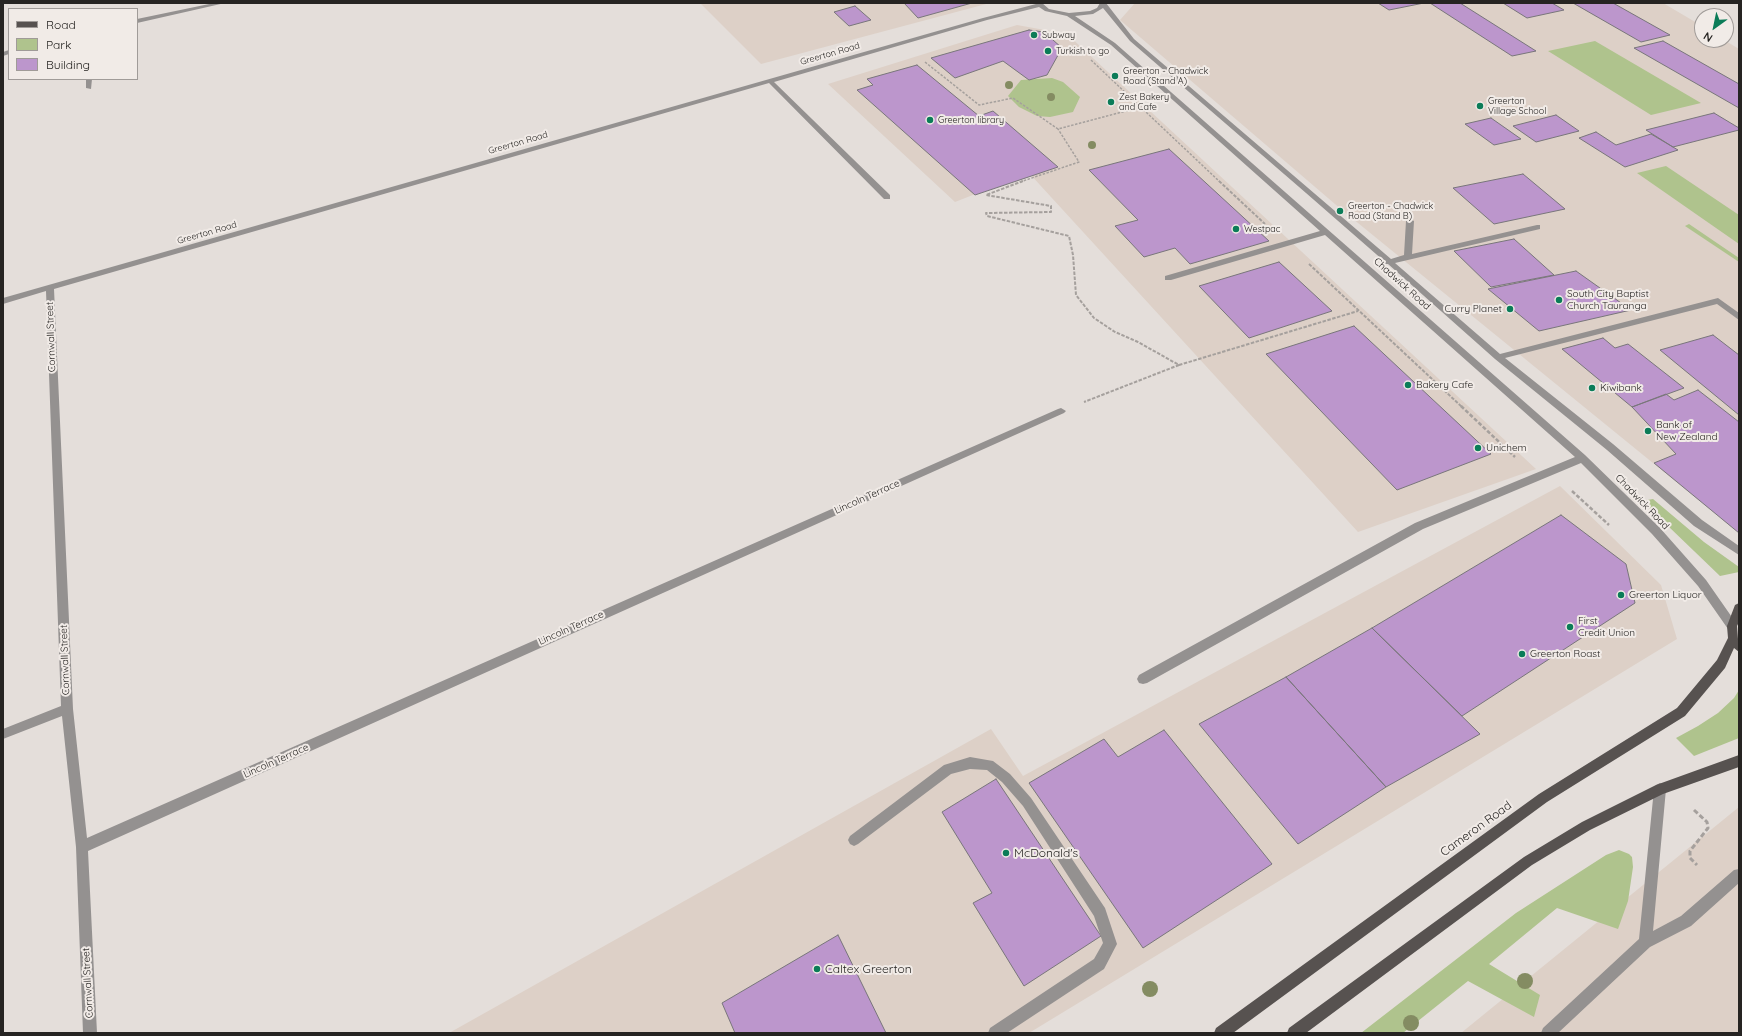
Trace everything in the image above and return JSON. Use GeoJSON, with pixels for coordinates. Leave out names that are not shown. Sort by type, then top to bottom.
{"type":"FeatureCollection","features":[{"type":"Feature","properties":{"kind":"main road","name":"Cameron Road"},"geometry":{"type":"LineString","coordinates":[[1221,1033],[1544,798],[1681,712],[1721,664],[1735,637],[1739,608]]}},
{"type":"Feature","properties":{"kind":"main road"},"geometry":{"type":"LineString","coordinates":[[1294,1033],[1528,861],[1586,826],[1660,789],[1739,761]]}},
{"type":"Feature","properties":{"kind":"street"},"geometry":{"type":"LineString","coordinates":[[138,21],[222,3]]}},
{"type":"Feature","properties":{"kind":"street","name":"Chadwick Road"},"geometry":{"type":"LineString","coordinates":[[1039,4],[1047,10],[1069,15],[1091,13],[1103,4],[1132,40],[1309,191],[1387,262],[1498,357],[1610,447],[1698,523],[1739,551]]}},
{"type":"Feature","properties":{"kind":"street","name":"Greerton Road"},"geometry":{"type":"LineString","coordinates":[[3,301],[1039,4]]}},
{"type":"Feature","properties":{"kind":"street","name":"Chadwick Road"},"geometry":{"type":"LineString","coordinates":[[1069,15],[1113,44],[1328,232],[1624,497],[1702,582],[1735,637]]}},
{"type":"Feature","properties":{"kind":"street"},"geometry":{"type":"LineString","coordinates":[[89,80],[89,88]]}},
{"type":"Feature","properties":{"kind":"street"},"geometry":{"type":"LineString","coordinates":[[770,81],[887,198]]}},
{"type":"Feature","properties":{"kind":"street"},"geometry":{"type":"LineString","coordinates":[[1408,256],[1410,221]]}},
{"type":"Feature","properties":{"kind":"street"},"geometry":{"type":"LineString","coordinates":[[1387,262],[1537,227]]}},
{"type":"Feature","properties":{"kind":"street"},"geometry":{"type":"LineString","coordinates":[[1168,278],[1328,232]]}},
{"type":"Feature","properties":{"kind":"street","name":"Cornwall Street"},"geometry":{"type":"LineString","coordinates":[[50,287],[67,708],[82,848],[90,1033]]}},
{"type":"Feature","properties":{"kind":"street"},"geometry":{"type":"LineString","coordinates":[[1498,357],[1718,301],[1739,317]]}},
{"type":"Feature","properties":{"kind":"street","name":"Lincoln Terrace"},"geometry":{"type":"LineString","coordinates":[[82,848],[1061,411]]}},
{"type":"Feature","properties":{"kind":"street"},"geometry":{"type":"LineString","coordinates":[[1143,679],[1419,526],[1582,458]]}},
{"type":"Feature","properties":{"kind":"street"},"geometry":{"type":"LineString","coordinates":[[3,734],[67,708]]}},
{"type":"Feature","properties":{"kind":"street"},"geometry":{"type":"LineString","coordinates":[[854,840],[948,769],[970,763],[989,765],[1006,778],[1027,802],[1100,913],[1110,944],[1099,964],[995,1033]]}},
{"type":"Feature","properties":{"kind":"street"},"geometry":{"type":"LineString","coordinates":[[1645,942],[1660,789]]}},
{"type":"Feature","properties":{"kind":"street"},"geometry":{"type":"LineString","coordinates":[[1548,1033],[1645,942],[1686,921],[1739,875]]}},
{"type":"Feature","properties":{"kind":"path"},"geometry":{"type":"LineString","coordinates":[[923,60],[979,105],[1013,98],[1058,128],[1078,162],[990,192],[986,195],[1051,206],[1051,212],[986,213],[987,216],[1069,236],[1074,255],[1076,295],[1094,318],[1115,332],[1138,342],[1179,365]]}},
{"type":"Feature","properties":{"kind":"path"},"geometry":{"type":"LineString","coordinates":[[1058,128],[1141,107]]}},
{"type":"Feature","properties":{"kind":"path"},"geometry":{"type":"LineString","coordinates":[[1061,411],[1179,365],[1359,310]]}},
{"type":"Feature","properties":{"kind":"path"},"geometry":{"type":"LineString","coordinates":[[1694,810],[1707,822],[1708,828],[1690,852],[1690,858],[1697,865]]}},
{"type":"Feature","properties":{"kind":"shaded area"},"geometry":{"type":"Polygon","coordinates":[[[700,3],[990,3],[761,64],[700,3]]]}},
{"type":"Feature","properties":{"kind":"shaded area","name":"Greerton Village School"},"geometry":{"type":"Polygon","coordinates":[[[1135,3],[1663,3],[1694,21],[1694,48],[1734,48],[1734,46],[1739,49],[1739,533],[1342,210],[1120,20],[1135,3]]]}},
{"type":"Feature","properties":{"kind":"shaded area"},"geometry":{"type":"Polygon","coordinates":[[[1017,25],[1067,34],[1536,469],[1358,532],[1029,173],[955,202],[828,84],[1017,25]]]}},
{"type":"Feature","properties":{"kind":"shaded area"},"geometry":{"type":"Polygon","coordinates":[[[1560,486],[1661,585],[1677,639],[1029,1033],[449,1033],[991,729],[1023,776],[1560,486]]]}},
{"type":"Feature","properties":{"kind":"shaded area"},"geometry":{"type":"Polygon","coordinates":[[[1739,807],[1739,1033],[1461,1033],[1739,807]]]}},
{"type":"Feature","properties":{"kind":"green space"},"geometry":{"type":"Polygon","coordinates":[[[1595,41],[1701,103],[1651,115],[1548,51],[1595,41]]]}},
{"type":"Feature","properties":{"kind":"green space"},"geometry":{"type":"Polygon","coordinates":[[[1052,78],[1063,82],[1080,97],[1073,112],[1050,117],[1037,116],[1019,107],[1008,96],[1021,80],[1052,78]]]}},
{"type":"Feature","properties":{"kind":"green space"},"geometry":{"type":"Polygon","coordinates":[[[1666,166],[1739,215],[1739,244],[1637,173],[1666,166]]]}},
{"type":"Feature","properties":{"kind":"green space"},"geometry":{"type":"Polygon","coordinates":[[[1689,224],[1739,258],[1739,262],[1685,226],[1689,224]]]}},
{"type":"Feature","properties":{"kind":"green space"},"geometry":{"type":"Polygon","coordinates":[[[1653,499],[1704,542],[1739,567],[1739,572],[1720,576],[1642,501],[1653,499]]]}},
{"type":"Feature","properties":{"kind":"green space"},"geometry":{"type":"Polygon","coordinates":[[[1739,690],[1739,738],[1694,756],[1676,738],[1718,713],[1734,698],[1739,690]]]}},
{"type":"Feature","properties":{"kind":"green space"},"geometry":{"type":"Polygon","coordinates":[[[1619,850],[1629,854],[1632,857],[1633,867],[1628,901],[1618,929],[1557,908],[1489,964],[1540,995],[1534,1017],[1468,981],[1403,1033],[1361,1033],[1516,913],[1606,855],[1619,850]]]}},
{"type":"Feature","properties":{"kind":"building"},"geometry":{"type":"Polygon","coordinates":[[[904,3],[972,3],[918,18],[904,3]]]}},
{"type":"Feature","properties":{"kind":"building"},"geometry":{"type":"Polygon","coordinates":[[[1378,3],[1424,3],[1389,10],[1378,3]]]}},
{"type":"Feature","properties":{"kind":"building"},"geometry":{"type":"Polygon","coordinates":[[[1430,3],[1460,3],[1536,51],[1512,56],[1430,3]]]}},
{"type":"Feature","properties":{"kind":"building"},"geometry":{"type":"Polygon","coordinates":[[[1503,3],[1552,3],[1564,10],[1527,18],[1503,3]]]}},
{"type":"Feature","properties":{"kind":"building"},"geometry":{"type":"Polygon","coordinates":[[[1573,3],[1613,3],[1670,35],[1641,42],[1573,3]]]}},
{"type":"Feature","properties":{"kind":"building"},"geometry":{"type":"Polygon","coordinates":[[[855,6],[871,20],[849,26],[834,12],[855,6]]]}},
{"type":"Feature","properties":{"kind":"building"},"geometry":{"type":"Polygon","coordinates":[[[1029,30],[1044,32],[1062,48],[1047,75],[1029,80],[1003,61],[955,78],[931,58],[1029,30]]]}},
{"type":"Feature","properties":{"kind":"building"},"geometry":{"type":"Polygon","coordinates":[[[1663,41],[1739,84],[1739,108],[1634,48],[1663,41]]]}},
{"type":"Feature","properties":{"kind":"building"},"geometry":{"type":"Polygon","coordinates":[[[917,65],[979,116],[993,111],[1058,167],[975,195],[857,90],[873,85],[867,79],[917,65]]]}},
{"type":"Feature","properties":{"kind":"building"},"geometry":{"type":"Polygon","coordinates":[[[1714,113],[1739,128],[1739,130],[1673,147],[1646,130],[1714,113]]]}},
{"type":"Feature","properties":{"kind":"building"},"geometry":{"type":"Polygon","coordinates":[[[1556,115],[1579,131],[1536,142],[1513,126],[1556,115]]]}},
{"type":"Feature","properties":{"kind":"building"},"geometry":{"type":"Polygon","coordinates":[[[1491,118],[1521,139],[1494,145],[1465,124],[1491,118]]]}},
{"type":"Feature","properties":{"kind":"building"},"geometry":{"type":"Polygon","coordinates":[[[1596,132],[1616,145],[1651,134],[1678,150],[1625,167],[1579,138],[1596,132]]]}},
{"type":"Feature","properties":{"kind":"building"},"geometry":{"type":"Polygon","coordinates":[[[1169,149],[1269,241],[1190,264],[1175,248],[1144,257],[1115,226],[1138,220],[1089,170],[1169,149]]]}},
{"type":"Feature","properties":{"kind":"building"},"geometry":{"type":"Polygon","coordinates":[[[1523,174],[1565,209],[1494,224],[1453,188],[1523,174]]]}},
{"type":"Feature","properties":{"kind":"building"},"geometry":{"type":"Polygon","coordinates":[[[1514,239],[1554,275],[1491,287],[1454,251],[1514,239]]]}},
{"type":"Feature","properties":{"kind":"building"},"geometry":{"type":"Polygon","coordinates":[[[1279,262],[1332,311],[1249,338],[1199,286],[1279,262]]]}},
{"type":"Feature","properties":{"kind":"building","name":"South City Baptist Church Tauranga"},"geometry":{"type":"Polygon","coordinates":[[[1576,271],[1631,310],[1539,331],[1488,289],[1576,271]]]}},
{"type":"Feature","properties":{"kind":"building"},"geometry":{"type":"Polygon","coordinates":[[[1354,326],[1491,454],[1397,490],[1266,354],[1354,326]]]}},
{"type":"Feature","properties":{"kind":"building"},"geometry":{"type":"Polygon","coordinates":[[[1713,335],[1739,355],[1739,415],[1660,350],[1713,335]]]}},
{"type":"Feature","properties":{"kind":"building"},"geometry":{"type":"Polygon","coordinates":[[[1603,338],[1615,348],[1628,344],[1684,388],[1632,407],[1562,349],[1603,338]]]}},
{"type":"Feature","properties":{"kind":"building"},"geometry":{"type":"Polygon","coordinates":[[[1698,390],[1739,422],[1739,533],[1654,463],[1676,454],[1632,407],[1666,394],[1674,400],[1698,390]]]}},
{"type":"Feature","properties":{"kind":"building"},"geometry":{"type":"Polygon","coordinates":[[[1561,515],[1626,564],[1635,603],[1462,716],[1372,628],[1561,515]]]}},
{"type":"Feature","properties":{"kind":"building"},"geometry":{"type":"Polygon","coordinates":[[[1372,628],[1480,734],[1386,787],[1286,677],[1372,628]]]}},
{"type":"Feature","properties":{"kind":"building"},"geometry":{"type":"Polygon","coordinates":[[[1286,677],[1386,787],[1298,844],[1199,724],[1286,677]]]}},
{"type":"Feature","properties":{"kind":"building"},"geometry":{"type":"Polygon","coordinates":[[[1164,730],[1272,864],[1143,948],[1029,783],[1104,739],[1118,757],[1164,730]]]}},
{"type":"Feature","properties":{"kind":"building","name":"McDonald's"},"geometry":{"type":"Polygon","coordinates":[[[996,779],[1101,936],[1024,986],[973,903],[992,893],[942,812],[996,779]]]}},
{"type":"Feature","properties":{"kind":"building","name":"Caltex Greerton"},"geometry":{"type":"Polygon","coordinates":[[[838,935],[886,1033],[735,1033],[722,1003],[838,935]]]}},
{"type":"Feature","properties":{"kind":"place","name":"Subway"},"geometry":{"type":"Point","coordinates":[1034,35]}},
{"type":"Feature","properties":{"kind":"place","name":"Turkish to go"},"geometry":{"type":"Point","coordinates":[1048,51]}},
{"type":"Feature","properties":{"kind":"place","name":"Greerton - Chadwick Road (Stand A)"},"geometry":{"type":"Point","coordinates":[1115,76]}},
{"type":"Feature","properties":{"kind":"place","name":"Zest Bakery and Cafe"},"geometry":{"type":"Point","coordinates":[1111,102]}},
{"type":"Feature","properties":{"kind":"place","name":"Greerton Village School"},"geometry":{"type":"Point","coordinates":[1480,106]}},
{"type":"Feature","properties":{"kind":"place","name":"Greerton library"},"geometry":{"type":"Point","coordinates":[930,120]}},
{"type":"Feature","properties":{"kind":"place","name":"Greerton - Chadwick Road (Stand B)"},"geometry":{"type":"Point","coordinates":[1340,211]}},
{"type":"Feature","properties":{"kind":"place","name":"Westpac"},"geometry":{"type":"Point","coordinates":[1236,229]}},
{"type":"Feature","properties":{"kind":"place","name":"South City Baptist Church Tauranga"},"geometry":{"type":"Point","coordinates":[1559,300]}},
{"type":"Feature","properties":{"kind":"place","name":"Curry Planet"},"geometry":{"type":"Point","coordinates":[1510,309]}},
{"type":"Feature","properties":{"kind":"place","name":"Bakery Cafe"},"geometry":{"type":"Point","coordinates":[1408,385]}},
{"type":"Feature","properties":{"kind":"place","name":"Kiwibank"},"geometry":{"type":"Point","coordinates":[1592,388]}},
{"type":"Feature","properties":{"kind":"place","name":"Bank of New Zealand"},"geometry":{"type":"Point","coordinates":[1648,431]}},
{"type":"Feature","properties":{"kind":"place","name":"Unichem"},"geometry":{"type":"Point","coordinates":[1478,448]}},
{"type":"Feature","properties":{"kind":"place","name":"Greerton Liquor"},"geometry":{"type":"Point","coordinates":[1621,595]}},
{"type":"Feature","properties":{"kind":"place","name":"First Credit Union"},"geometry":{"type":"Point","coordinates":[1570,627]}},
{"type":"Feature","properties":{"kind":"place","name":"Greerton Roast"},"geometry":{"type":"Point","coordinates":[1522,654]}},
{"type":"Feature","properties":{"kind":"place","name":"McDonald's"},"geometry":{"type":"Point","coordinates":[1006,853]}},
{"type":"Feature","properties":{"kind":"place","name":"Caltex Greerton"},"geometry":{"type":"Point","coordinates":[817,969]}}]}
